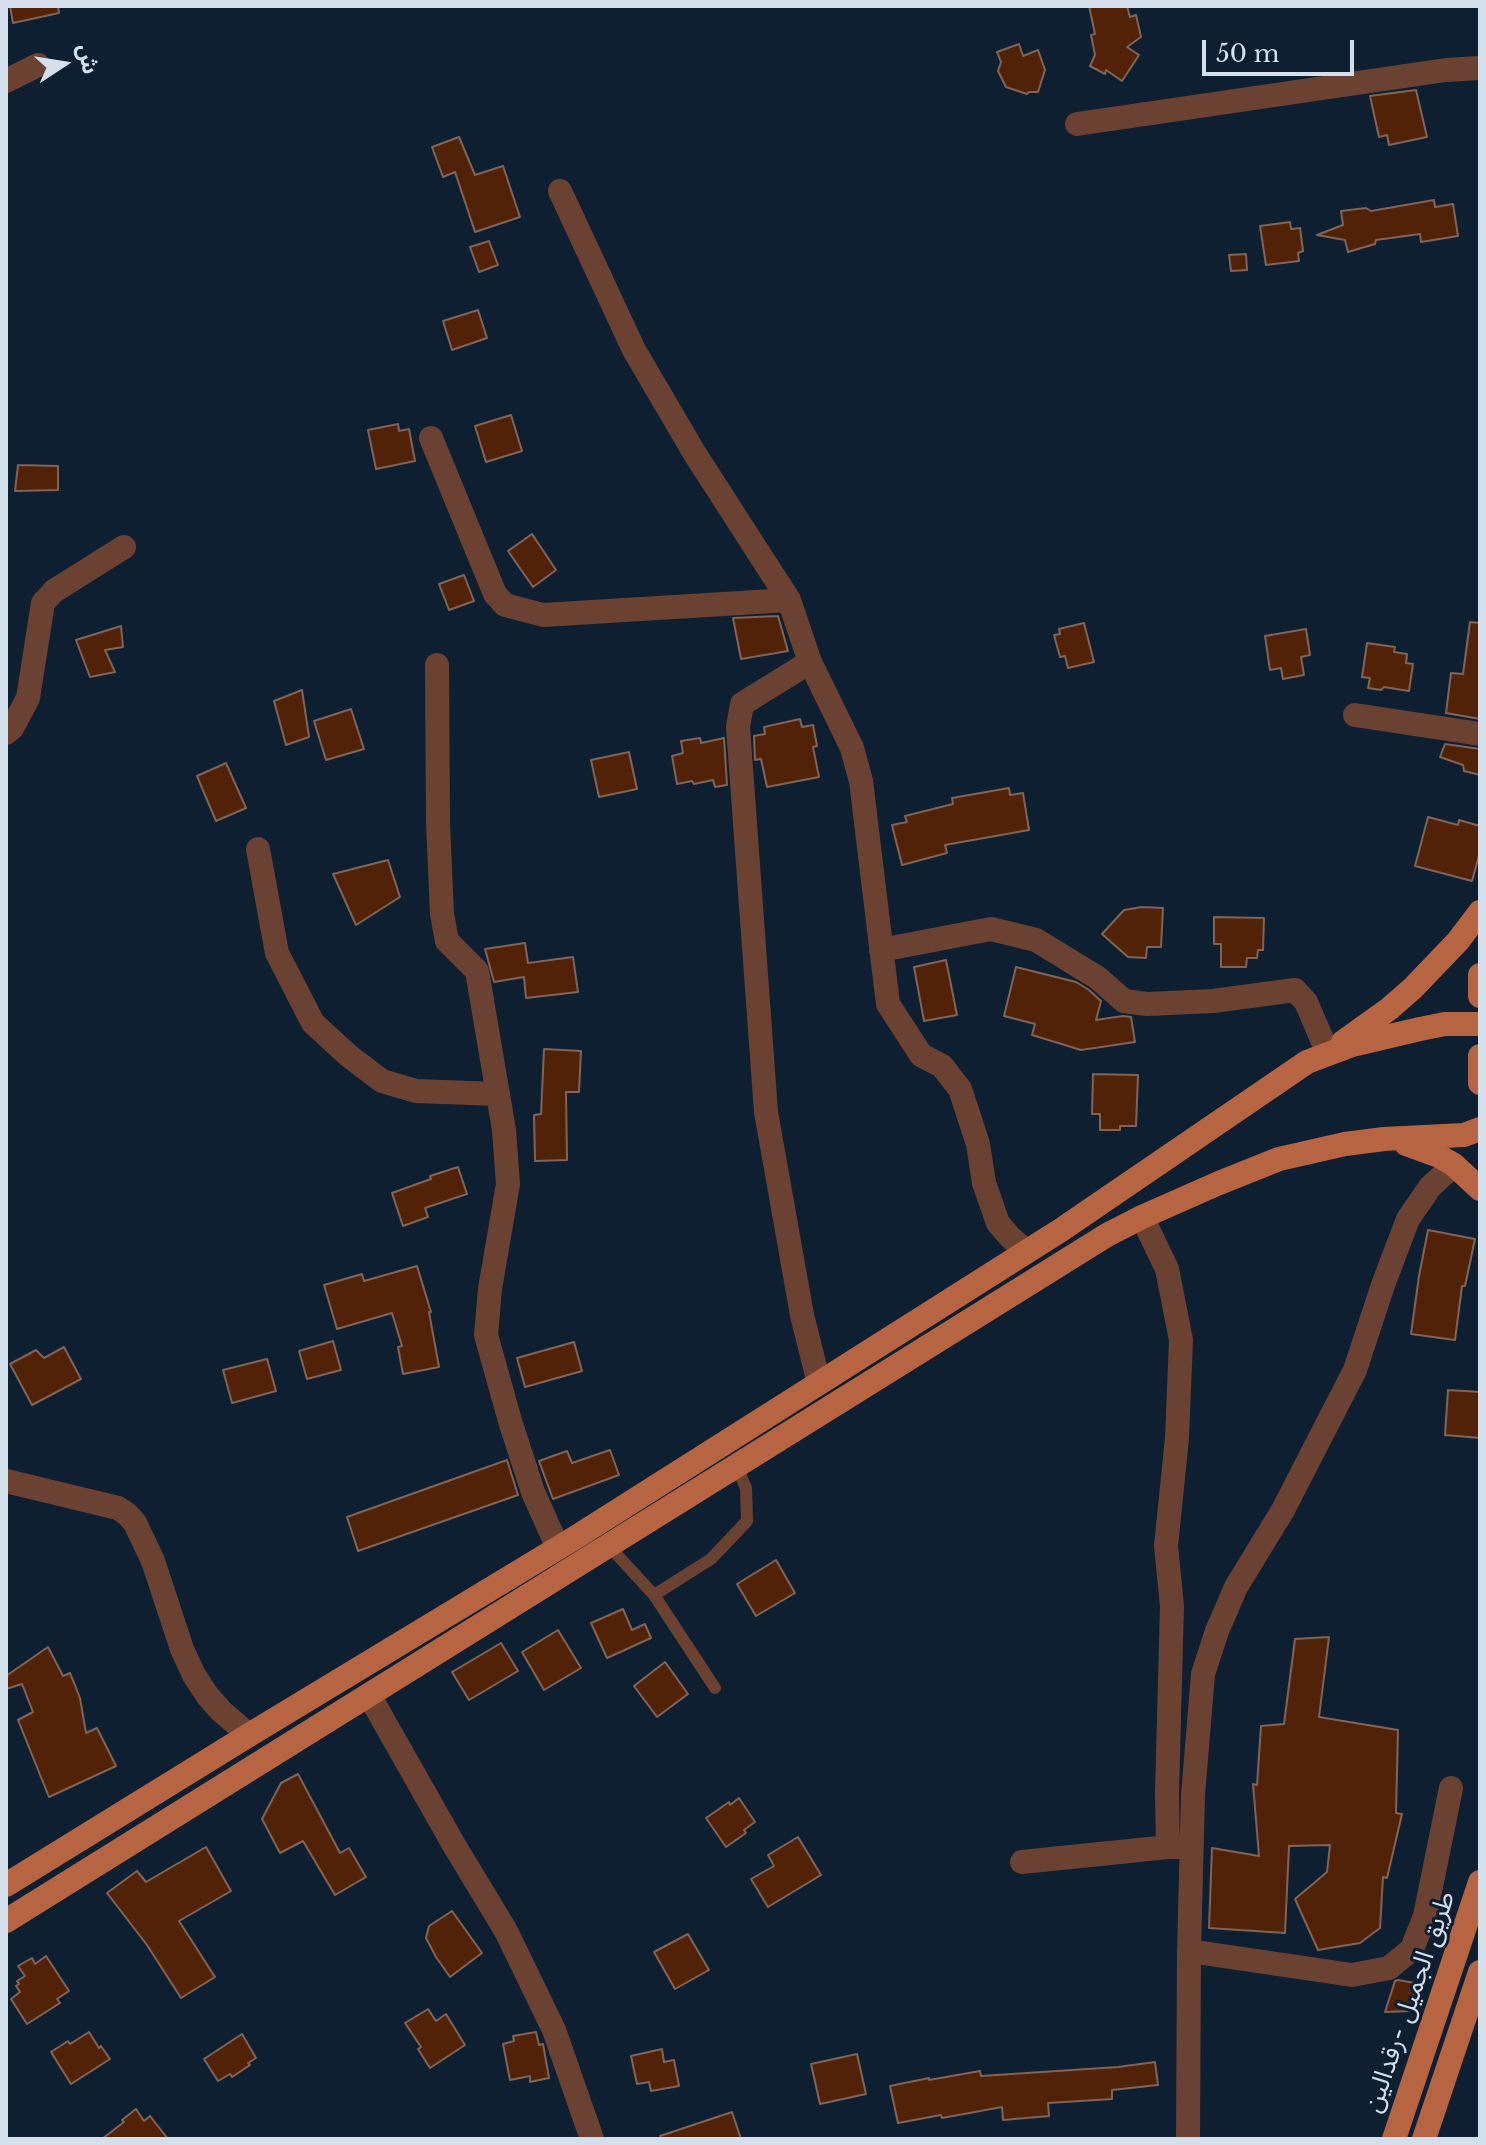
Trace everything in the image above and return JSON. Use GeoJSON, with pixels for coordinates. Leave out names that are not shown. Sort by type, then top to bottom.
{"type":"FeatureCollection","features":[{"type":"Feature","properties":{"kind":"main road"},"geometry":{"type":"LineString","coordinates":[[6,1885],[558,1548],[1061,1230],[1363,1028],[1413,988],[1444,957],[1480,912]]}},
{"type":"Feature","properties":{"kind":"main road"},"geometry":{"type":"LineString","coordinates":[[1480,975],[1480,996]]}},
{"type":"Feature","properties":{"kind":"main road"},"geometry":{"type":"LineString","coordinates":[[1317,1057],[1420,1029],[1445,1024],[1480,1024]]}},
{"type":"Feature","properties":{"kind":"main road"},"geometry":{"type":"LineString","coordinates":[[1480,1056],[1480,1083]]}},
{"type":"Feature","properties":{"kind":"main road"},"geometry":{"type":"LineString","coordinates":[[6,1921],[1076,1253],[1142,1217],[1279,1159],[1345,1144],[1464,1135],[1480,1129]]}},
{"type":"Feature","properties":{"kind":"main road"},"geometry":{"type":"LineString","coordinates":[[1384,1139],[1422,1149],[1454,1165],[1480,1189]]}},
{"type":"Feature","properties":{"kind":"main road"},"geometry":{"type":"LineString","coordinates":[[1061,1230],[1076,1253]]}},
{"type":"Feature","properties":{"kind":"main road","name":"طريق الجميل -رقدالين"},"geometry":{"type":"LineString","coordinates":[[1394,2139],[1480,1882]]}},
{"type":"Feature","properties":{"kind":"main road"},"geometry":{"type":"LineString","coordinates":[[1424,2139],[1480,1972]]}},
{"type":"Feature","properties":{"kind":"street"},"geometry":{"type":"LineString","coordinates":[[6,81],[38,65]]}},
{"type":"Feature","properties":{"kind":"street"},"geometry":{"type":"LineString","coordinates":[[1077,124],[1446,70],[1480,68]]}},
{"type":"Feature","properties":{"kind":"street"},"geometry":{"type":"LineString","coordinates":[[560,191],[634,350],[695,454],[789,600],[810,662],[852,748],[861,781],[888,1004],[921,1055],[942,1066],[960,1089],[978,1144],[984,1183],[998,1223],[1026,1251]]}},
{"type":"Feature","properties":{"kind":"street"},"geometry":{"type":"LineString","coordinates":[[431,438],[495,594],[505,605],[543,615],[789,600]]}},
{"type":"Feature","properties":{"kind":"street"},"geometry":{"type":"LineString","coordinates":[[6,733],[12,728],[28,698],[43,603],[54,591],[124,547]]}},
{"type":"Feature","properties":{"kind":"street"},"geometry":{"type":"LineString","coordinates":[[810,662],[742,704],[738,727],[766,1112],[802,1315],[819,1383]]}},
{"type":"Feature","properties":{"kind":"street"},"geometry":{"type":"LineString","coordinates":[[437,665],[442,914],[447,941],[477,971],[504,1130],[508,1184],[490,1289],[486,1335],[533,1492],[558,1548]]}},
{"type":"Feature","properties":{"kind":"street"},"geometry":{"type":"LineString","coordinates":[[1355,715],[1480,734]]}},
{"type":"Feature","properties":{"kind":"street"},"geometry":{"type":"LineString","coordinates":[[258,849],[277,953],[313,1023],[382,1081],[416,1091],[498,1094]]}},
{"type":"Feature","properties":{"kind":"street"},"geometry":{"type":"LineString","coordinates":[[881,950],[991,929],[1036,940],[1098,978],[1124,1001],[1147,1004],[1213,1001],[1295,990],[1306,1002],[1317,1057]]}},
{"type":"Feature","properties":{"kind":"street"},"geometry":{"type":"LineString","coordinates":[[1188,2139],[1193,1795],[1203,1674],[1236,1587],[1283,1510],[1355,1370],[1408,1219],[1430,1187],[1454,1165]]}},
{"type":"Feature","properties":{"kind":"street"},"geometry":{"type":"LineString","coordinates":[[1142,1217],[1167,1269],[1181,1340],[1177,1438],[1166,1546],[1172,1606],[1168,1847]]}},
{"type":"Feature","properties":{"kind":"street"},"geometry":{"type":"LineString","coordinates":[[6,1481],[118,1508],[127,1514],[135,1523],[153,1561],[182,1649],[194,1675],[221,1711],[249,1735]]}},
{"type":"Feature","properties":{"kind":"street"},"geometry":{"type":"LineString","coordinates":[[369,1695],[506,1931],[554,2030],[592,2139]]}},
{"type":"Feature","properties":{"kind":"street"},"geometry":{"type":"LineString","coordinates":[[1189,1951],[1352,1975],[1389,1968],[1412,1949],[1425,1916],[1451,1788]]}},
{"type":"Feature","properties":{"kind":"street"},"geometry":{"type":"LineString","coordinates":[[1022,1862],[1168,1847],[1192,1848]]}},
{"type":"Feature","properties":{"kind":"lane"},"geometry":{"type":"LineString","coordinates":[[654,1595],[711,1559],[747,1521],[746,1488],[736,1465]]}},
{"type":"Feature","properties":{"kind":"lane"},"geometry":{"type":"LineString","coordinates":[[608,1545],[654,1595],[715,1688]]}},
{"type":"Feature","properties":{"kind":"building"},"geometry":{"type":"Polygon","coordinates":[[[10,6],[58,6],[59,13],[13,23],[10,6]]]}},
{"type":"Feature","properties":{"kind":"building"},"geometry":{"type":"Polygon","coordinates":[[[1089,6],[1127,6],[1130,17],[1136,15],[1141,37],[1127,47],[1139,55],[1122,81],[1106,70],[1105,74],[1090,66],[1095,55],[1091,35],[1095,34],[1089,6]]]}},
{"type":"Feature","properties":{"kind":"building"},"geometry":{"type":"Polygon","coordinates":[[[1019,44],[1023,56],[1038,50],[1045,70],[1038,92],[1027,94],[1006,87],[998,71],[1001,62],[997,52],[1019,44]]]}},
{"type":"Feature","properties":{"kind":"building"},"geometry":{"type":"Polygon","coordinates":[[[1416,90],[1427,137],[1389,145],[1387,135],[1379,137],[1370,96],[1416,90]]]}},
{"type":"Feature","properties":{"kind":"building"},"geometry":{"type":"Polygon","coordinates":[[[459,137],[475,175],[503,166],[520,217],[475,232],[455,172],[443,177],[432,147],[459,137]]]}},
{"type":"Feature","properties":{"kind":"building"},"geometry":{"type":"Polygon","coordinates":[[[1434,200],[1435,207],[1453,204],[1458,236],[1421,242],[1420,234],[1376,240],[1375,244],[1348,252],[1345,240],[1317,235],[1343,225],[1341,211],[1366,208],[1371,211],[1434,200]]]}},
{"type":"Feature","properties":{"kind":"building"},"geometry":{"type":"Polygon","coordinates":[[[1290,222],[1291,229],[1300,228],[1303,251],[1298,253],[1299,261],[1266,265],[1260,226],[1290,222]]]}},
{"type":"Feature","properties":{"kind":"building"},"geometry":{"type":"Polygon","coordinates":[[[489,241],[498,265],[479,272],[470,247],[489,241]]]}},
{"type":"Feature","properties":{"kind":"building"},"geometry":{"type":"Polygon","coordinates":[[[1246,254],[1247,270],[1231,271],[1229,255],[1246,254]]]}},
{"type":"Feature","properties":{"kind":"building"},"geometry":{"type":"Polygon","coordinates":[[[478,310],[487,338],[452,350],[443,321],[478,310]]]}},
{"type":"Feature","properties":{"kind":"building"},"geometry":{"type":"Polygon","coordinates":[[[511,415],[522,451],[486,462],[475,426],[511,415]]]}},
{"type":"Feature","properties":{"kind":"building"},"geometry":{"type":"Polygon","coordinates":[[[398,424],[399,431],[409,429],[415,461],[376,469],[368,430],[398,424]]]}},
{"type":"Feature","properties":{"kind":"building"},"geometry":{"type":"Polygon","coordinates":[[[18,465],[58,466],[58,490],[15,491],[18,465]]]}},
{"type":"Feature","properties":{"kind":"building"},"geometry":{"type":"Polygon","coordinates":[[[532,534],[556,570],[533,587],[508,551],[532,534]]]}},
{"type":"Feature","properties":{"kind":"building"},"geometry":{"type":"Polygon","coordinates":[[[464,575],[474,601],[449,610],[439,584],[464,575]]]}},
{"type":"Feature","properties":{"kind":"building"},"geometry":{"type":"Polygon","coordinates":[[[778,616],[788,651],[741,659],[733,618],[778,616]]]}},
{"type":"Feature","properties":{"kind":"building"},"geometry":{"type":"Polygon","coordinates":[[[1470,622],[1480,623],[1480,719],[1446,713],[1451,673],[1463,674],[1470,622]]]}},
{"type":"Feature","properties":{"kind":"building"},"geometry":{"type":"Polygon","coordinates":[[[1084,623],[1094,662],[1068,668],[1065,656],[1060,657],[1054,635],[1060,634],[1059,629],[1084,623]]]}},
{"type":"Feature","properties":{"kind":"building"},"geometry":{"type":"Polygon","coordinates":[[[121,626],[123,647],[105,650],[115,672],[90,677],[76,640],[121,626]]]}},
{"type":"Feature","properties":{"kind":"building"},"geometry":{"type":"Polygon","coordinates":[[[1306,629],[1310,655],[1301,657],[1304,675],[1283,679],[1281,668],[1270,670],[1265,636],[1306,629]]]}},
{"type":"Feature","properties":{"kind":"building"},"geometry":{"type":"Polygon","coordinates":[[[1367,643],[1395,647],[1394,652],[1407,654],[1406,663],[1413,664],[1409,691],[1368,688],[1370,678],[1362,677],[1367,643]]]}},
{"type":"Feature","properties":{"kind":"building"},"geometry":{"type":"Polygon","coordinates":[[[302,690],[309,737],[286,745],[274,701],[302,690]]]}},
{"type":"Feature","properties":{"kind":"building"},"geometry":{"type":"Polygon","coordinates":[[[351,709],[364,749],[326,760],[314,721],[351,709]]]}},
{"type":"Feature","properties":{"kind":"building"},"geometry":{"type":"Polygon","coordinates":[[[800,719],[802,727],[813,725],[817,746],[813,747],[819,777],[767,787],[761,759],[755,760],[754,736],[765,734],[764,727],[800,719]]]}},
{"type":"Feature","properties":{"kind":"building"},"geometry":{"type":"Polygon","coordinates":[[[700,738],[701,743],[724,738],[727,785],[715,787],[713,780],[677,784],[672,756],[683,753],[681,741],[700,738]]]}},
{"type":"Feature","properties":{"kind":"building"},"geometry":{"type":"Polygon","coordinates":[[[1445,744],[1480,749],[1480,775],[1464,771],[1463,765],[1440,757],[1445,744]]]}},
{"type":"Feature","properties":{"kind":"building"},"geometry":{"type":"Polygon","coordinates":[[[629,752],[637,789],[599,797],[591,760],[629,752]]]}},
{"type":"Feature","properties":{"kind":"building"},"geometry":{"type":"Polygon","coordinates":[[[226,763],[246,808],[216,821],[197,776],[226,763]]]}},
{"type":"Feature","properties":{"kind":"building"},"geometry":{"type":"Polygon","coordinates":[[[1009,788],[1010,795],[1023,793],[1029,830],[945,845],[947,853],[902,865],[892,825],[907,822],[905,816],[953,804],[952,798],[1009,788]]]}},
{"type":"Feature","properties":{"kind":"building"},"geometry":{"type":"Polygon","coordinates":[[[1428,817],[1458,825],[1459,820],[1480,826],[1480,852],[1472,881],[1415,866],[1428,817]]]}},
{"type":"Feature","properties":{"kind":"building"},"geometry":{"type":"Polygon","coordinates":[[[388,860],[400,897],[356,925],[333,874],[388,860]]]}},
{"type":"Feature","properties":{"kind":"building"},"geometry":{"type":"Polygon","coordinates":[[[1163,908],[1161,947],[1147,947],[1146,958],[1128,957],[1102,934],[1124,910],[1163,908]]]}},
{"type":"Feature","properties":{"kind":"building"},"geometry":{"type":"Polygon","coordinates":[[[1214,917],[1264,918],[1263,950],[1258,950],[1257,958],[1247,958],[1246,967],[1221,967],[1221,944],[1214,944],[1214,917]]]}},
{"type":"Feature","properties":{"kind":"building"},"geometry":{"type":"Polygon","coordinates":[[[525,943],[528,963],[573,957],[578,992],[526,998],[524,977],[494,982],[485,949],[525,943]]]}},
{"type":"Feature","properties":{"kind":"building"},"geometry":{"type":"Polygon","coordinates":[[[946,960],[957,1015],[924,1021],[914,967],[946,960]]]}},
{"type":"Feature","properties":{"kind":"building"},"geometry":{"type":"Polygon","coordinates":[[[1016,967],[1076,982],[1089,990],[1101,1001],[1096,1020],[1131,1017],[1135,1042],[1081,1050],[1032,1035],[1035,1024],[1004,1016],[1016,967]]]}},
{"type":"Feature","properties":{"kind":"building"},"geometry":{"type":"Polygon","coordinates":[[[544,1049],[581,1051],[579,1092],[566,1092],[567,1160],[535,1161],[534,1115],[541,1114],[544,1049]]]}},
{"type":"Feature","properties":{"kind":"building"},"geometry":{"type":"Polygon","coordinates":[[[1093,1074],[1138,1075],[1136,1126],[1100,1130],[1100,1114],[1092,1114],[1093,1074]]]}},
{"type":"Feature","properties":{"kind":"building"},"geometry":{"type":"Polygon","coordinates":[[[458,1167],[467,1194],[425,1208],[428,1217],[403,1226],[392,1193],[458,1167]]]}},
{"type":"Feature","properties":{"kind":"building"},"geometry":{"type":"Polygon","coordinates":[[[1428,1230],[1475,1239],[1465,1286],[1462,1286],[1455,1340],[1411,1334],[1428,1230]]]}},
{"type":"Feature","properties":{"kind":"building"},"geometry":{"type":"Polygon","coordinates":[[[417,1266],[431,1312],[439,1367],[403,1374],[398,1347],[402,1346],[392,1313],[337,1329],[324,1285],[362,1274],[364,1281],[417,1266]]]}},
{"type":"Feature","properties":{"kind":"building"},"geometry":{"type":"Polygon","coordinates":[[[333,1341],[341,1370],[307,1379],[299,1351],[333,1341]]]}},
{"type":"Feature","properties":{"kind":"building"},"geometry":{"type":"Polygon","coordinates":[[[574,1342],[582,1371],[525,1387],[517,1358],[574,1342]]]}},
{"type":"Feature","properties":{"kind":"building"},"geometry":{"type":"Polygon","coordinates":[[[64,1347],[81,1379],[32,1405],[10,1364],[36,1350],[44,1358],[64,1347]]]}},
{"type":"Feature","properties":{"kind":"building"},"geometry":{"type":"Polygon","coordinates":[[[267,1359],[276,1391],[232,1403],[223,1370],[267,1359]]]}},
{"type":"Feature","properties":{"kind":"building"},"geometry":{"type":"Polygon","coordinates":[[[1448,1390],[1480,1392],[1480,1438],[1445,1435],[1448,1390]]]}},
{"type":"Feature","properties":{"kind":"building"},"geometry":{"type":"Polygon","coordinates":[[[610,1450],[619,1475],[553,1499],[539,1461],[567,1451],[572,1463],[610,1450]]]}},
{"type":"Feature","properties":{"kind":"building"},"geometry":{"type":"Polygon","coordinates":[[[507,1460],[518,1495],[358,1551],[347,1517],[507,1460]]]}},
{"type":"Feature","properties":{"kind":"building"},"geometry":{"type":"Polygon","coordinates":[[[776,1560],[795,1593],[756,1616],[737,1584],[776,1560]]]}},
{"type":"Feature","properties":{"kind":"building"},"geometry":{"type":"Polygon","coordinates":[[[623,1609],[632,1630],[645,1624],[651,1638],[607,1658],[591,1623],[623,1609]]]}},
{"type":"Feature","properties":{"kind":"building"},"geometry":{"type":"Polygon","coordinates":[[[558,1630],[581,1668],[544,1690],[522,1652],[558,1630]]]}},
{"type":"Feature","properties":{"kind":"building"},"geometry":{"type":"Polygon","coordinates":[[[1329,1637],[1319,1717],[1398,1730],[1396,1813],[1402,1814],[1387,1878],[1383,1877],[1380,1928],[1360,1943],[1318,1950],[1295,1899],[1327,1872],[1330,1845],[1289,1846],[1285,1933],[1209,1928],[1212,1848],[1259,1856],[1253,1784],[1257,1785],[1261,1726],[1284,1724],[1295,1639],[1329,1637]]]}},
{"type":"Feature","properties":{"kind":"building"},"geometry":{"type":"Polygon","coordinates":[[[501,1643],[518,1671],[469,1700],[452,1672],[501,1643]]]}},
{"type":"Feature","properties":{"kind":"building"},"geometry":{"type":"Polygon","coordinates":[[[48,1647],[63,1676],[70,1673],[80,1698],[86,1733],[97,1728],[116,1766],[49,1797],[18,1720],[33,1712],[22,1684],[6,1689],[6,1676],[48,1647]]]}},
{"type":"Feature","properties":{"kind":"building"},"geometry":{"type":"Polygon","coordinates":[[[665,1662],[688,1694],[657,1717],[634,1686],[665,1662]]]}},
{"type":"Feature","properties":{"kind":"building"},"geometry":{"type":"Polygon","coordinates":[[[298,1774],[340,1853],[349,1848],[366,1877],[335,1895],[303,1841],[280,1853],[262,1819],[281,1783],[298,1774]]]}},
{"type":"Feature","properties":{"kind":"building"},"geometry":{"type":"Polygon","coordinates":[[[739,1798],[755,1822],[744,1830],[746,1833],[726,1847],[706,1818],[739,1798]]]}},
{"type":"Feature","properties":{"kind":"building"},"geometry":{"type":"Polygon","coordinates":[[[798,1837],[821,1875],[768,1907],[751,1879],[774,1866],[768,1855],[798,1837]]]}},
{"type":"Feature","properties":{"kind":"building"},"geometry":{"type":"Polygon","coordinates":[[[206,1847],[231,1891],[179,1921],[215,1977],[181,1998],[147,1945],[107,1893],[137,1871],[146,1882],[206,1847]]]}},
{"type":"Feature","properties":{"kind":"building"},"geometry":{"type":"Polygon","coordinates":[[[452,1911],[482,1953],[450,1977],[426,1938],[429,1926],[452,1911]]]}},
{"type":"Feature","properties":{"kind":"building"},"geometry":{"type":"Polygon","coordinates":[[[688,1934],[709,1970],[675,1989],[654,1952],[688,1934]]]}},
{"type":"Feature","properties":{"kind":"building"},"geometry":{"type":"Polygon","coordinates":[[[46,1956],[69,1991],[57,1999],[60,2003],[27,2024],[11,1999],[20,1992],[17,1981],[25,1976],[18,1966],[32,1958],[35,1964],[46,1956]]]}},
{"type":"Feature","properties":{"kind":"building"},"geometry":{"type":"Polygon","coordinates":[[[1395,1981],[1415,1983],[1412,2011],[1385,2012],[1395,1981]]]}},
{"type":"Feature","properties":{"kind":"building"},"geometry":{"type":"Polygon","coordinates":[[[428,2009],[436,2021],[446,2014],[465,2045],[430,2068],[405,2023],[428,2009]]]}},
{"type":"Feature","properties":{"kind":"building"},"geometry":{"type":"Polygon","coordinates":[[[89,2032],[110,2059],[71,2084],[51,2052],[89,2032]]]}},
{"type":"Feature","properties":{"kind":"building"},"geometry":{"type":"Polygon","coordinates":[[[536,2032],[539,2045],[543,2044],[549,2078],[530,2082],[530,2076],[510,2080],[503,2044],[514,2041],[513,2036],[536,2032]]]}},
{"type":"Feature","properties":{"kind":"building"},"geometry":{"type":"Polygon","coordinates":[[[242,2034],[256,2058],[232,2077],[230,2074],[218,2081],[204,2059],[242,2034]]]}},
{"type":"Feature","properties":{"kind":"building"},"geometry":{"type":"Polygon","coordinates":[[[662,2049],[664,2062],[674,2060],[679,2086],[651,2091],[649,2082],[637,2084],[631,2056],[662,2049]]]}},
{"type":"Feature","properties":{"kind":"building"},"geometry":{"type":"Polygon","coordinates":[[[857,2054],[866,2094],[820,2104],[811,2064],[857,2054]]]}},
{"type":"Feature","properties":{"kind":"building"},"geometry":{"type":"Polygon","coordinates":[[[1155,2062],[1158,2085],[1112,2090],[1112,2099],[1048,2103],[1049,2116],[1003,2120],[1002,2107],[898,2123],[890,2086],[980,2071],[981,2076],[1155,2062]]]}},
{"type":"Feature","properties":{"kind":"building"},"geometry":{"type":"Polygon","coordinates":[[[136,2109],[144,2121],[150,2116],[168,2139],[102,2139],[124,2122],[122,2120],[136,2109]]]}},
{"type":"Feature","properties":{"kind":"building"},"geometry":{"type":"Polygon","coordinates":[[[732,2112],[741,2139],[661,2139],[660,2136],[732,2112]]]}}]}
